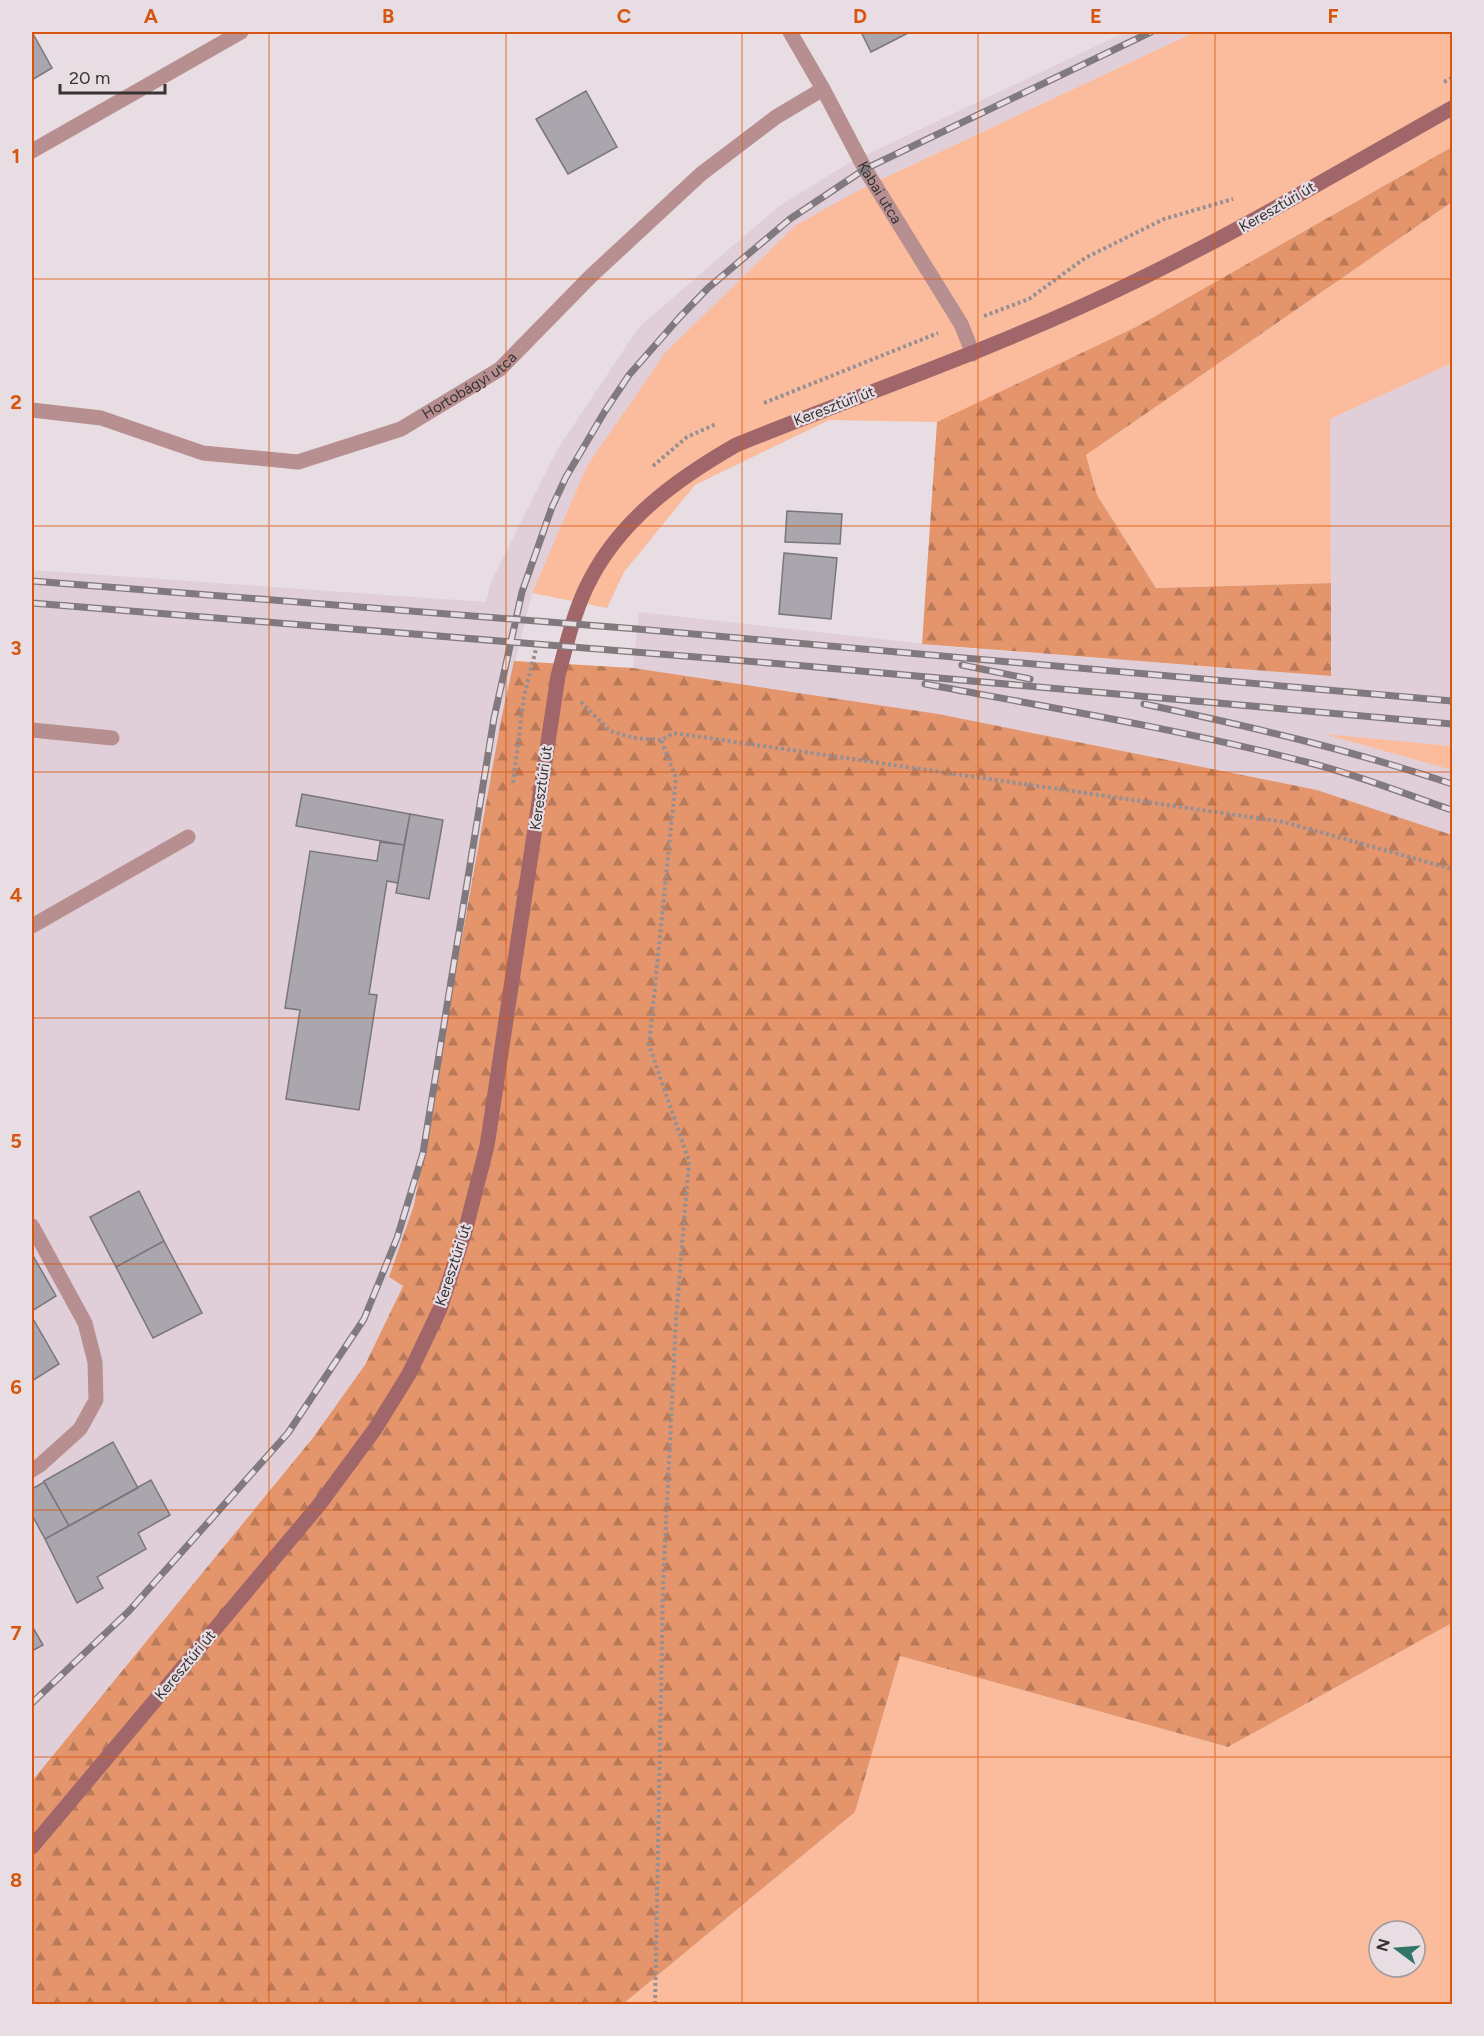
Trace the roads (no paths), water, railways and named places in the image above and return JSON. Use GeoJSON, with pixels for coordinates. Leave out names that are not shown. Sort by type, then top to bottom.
{"type":"FeatureCollection","features":[{"type":"Feature","properties":{"kind":"main road","name":"Keresztúri út"},"geometry":{"type":"LineString","coordinates":[[32,1847],[319,1505],[375,1429],[408,1374],[440,1309],[466,1228],[487,1146],[558,676],[572,625],[587,588],[608,552],[633,519],[661,494],[700,466],[736,445],[973,354],[1092,302],[1211,244],[1452,108]]}},
{"type":"Feature","properties":{"kind":"street"},"geometry":{"type":"LineString","coordinates":[[32,151],[241,32]]}},
{"type":"Feature","properties":{"kind":"street","name":"Kabai utca"},"geometry":{"type":"LineString","coordinates":[[789,32],[823,89],[865,169],[961,324],[973,354]]}},
{"type":"Feature","properties":{"kind":"street","name":"Hortobágyi utca"},"geometry":{"type":"LineString","coordinates":[[32,410],[101,418],[203,453],[298,462],[401,429],[500,369],[591,276],[701,174],[776,117],[823,89]]}},
{"type":"Feature","properties":{"kind":"street"},"geometry":{"type":"LineString","coordinates":[[32,730],[112,738]]}},
{"type":"Feature","properties":{"kind":"street"},"geometry":{"type":"LineString","coordinates":[[32,926],[188,837]]}},
{"type":"Feature","properties":{"kind":"street"},"geometry":{"type":"LineString","coordinates":[[32,1226],[85,1323],[95,1362],[96,1400],[80,1429],[32,1470]]}},
{"type":"Feature","properties":{"kind":"railway"},"geometry":{"type":"LineString","coordinates":[[32,1703],[129,1611],[288,1433],[364,1319],[397,1238],[423,1153],[494,718],[522,592],[552,507],[566,477],[629,375],[708,288],[790,219],[865,169],[1151,32]]}},
{"type":"Feature","properties":{"kind":"railway"},"geometry":{"type":"LineString","coordinates":[[32,581],[637,629],[1452,701]]}},
{"type":"Feature","properties":{"kind":"railway"},"geometry":{"type":"LineString","coordinates":[[32,603],[782,664],[1452,724]]}},
{"type":"Feature","properties":{"kind":"railway"},"geometry":{"type":"LineString","coordinates":[[962,665],[1030,679]]}},
{"type":"Feature","properties":{"kind":"railway"},"geometry":{"type":"LineString","coordinates":[[925,684],[1118,720],[1262,751],[1346,773],[1452,810]]}},
{"type":"Feature","properties":{"kind":"railway"},"geometry":{"type":"LineString","coordinates":[[1144,704],[1299,739],[1452,784]]}}]}
